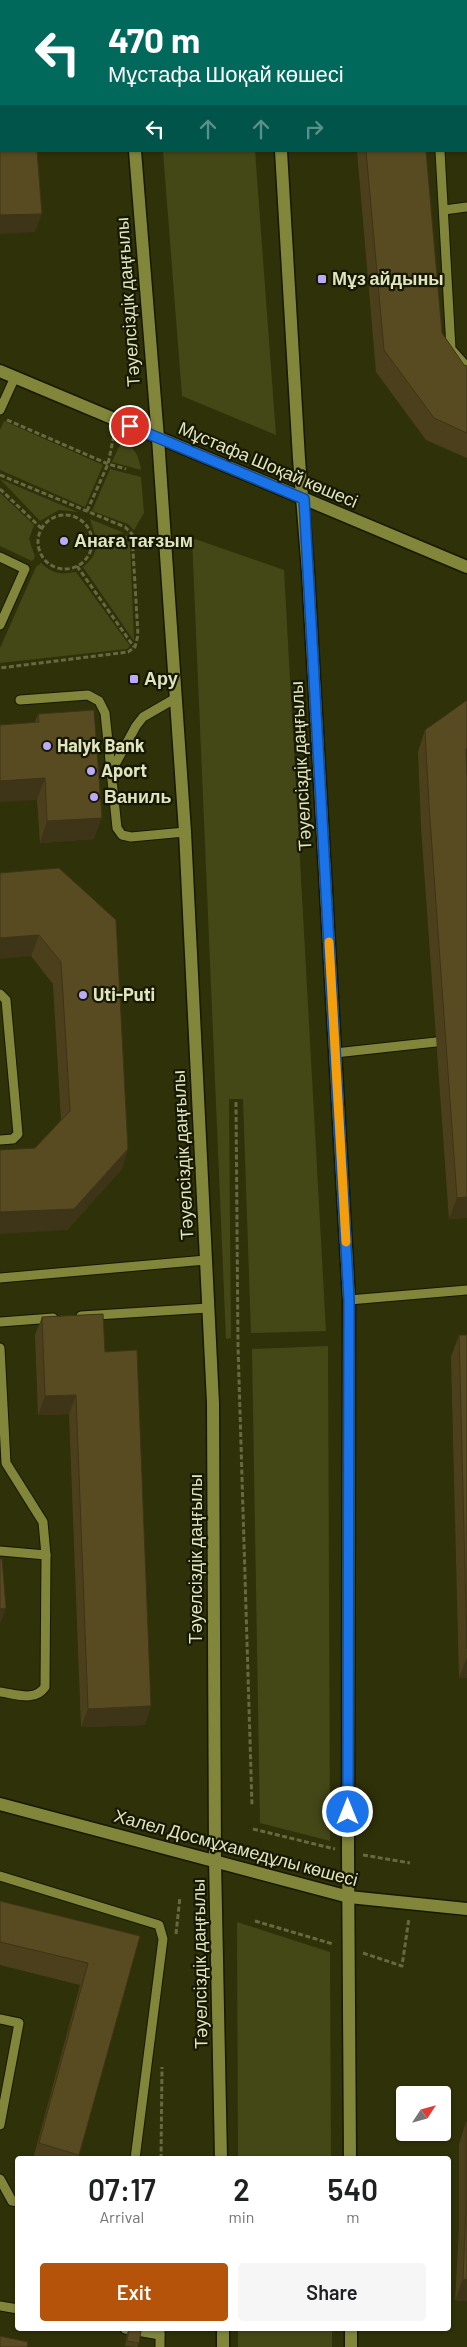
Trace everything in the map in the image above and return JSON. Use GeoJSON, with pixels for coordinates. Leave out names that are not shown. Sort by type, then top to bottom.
{"type":"FeatureCollection","features":[{"type":"Feature","properties":{"kind":"street","name":"Тәуелсіздік даңғылы"},"geometry":{"type":"LineString","coordinates":[[135,152],[158,438],[185,832],[206,1260],[212,1403],[215,1860],[221,2156]]}},
{"type":"Feature","properties":{"kind":"street","name":"Тәуелсіздік даңғылы"},"geometry":{"type":"LineString","coordinates":[[282,152],[299,459],[304,499],[349,1300],[350,2156]]}},
{"type":"Feature","properties":{"kind":"street","name":"Мұстафа Шоқай көшесі"},"geometry":{"type":"LineString","coordinates":[[0,371],[467,567]]}},
{"type":"Feature","properties":{"kind":"street","name":"Халел Досмұхамедұлы көшесі"},"geometry":{"type":"LineString","coordinates":[[0,1804],[349,1897],[467,1909]]}},
{"type":"Feature","properties":{"kind":"street"},"geometry":{"type":"LineString","coordinates":[[223,2331],[223,2347]]}},
{"type":"Feature","properties":{"kind":"street"},"geometry":{"type":"LineString","coordinates":[[351,2331],[351,2347]]}},
{"type":"Feature","properties":{"kind":"lane"},"geometry":{"type":"LineString","coordinates":[[440,152],[451,349],[467,367]]}},
{"type":"Feature","properties":{"kind":"lane"},"geometry":{"type":"LineString","coordinates":[[444,210],[467,207]]}},
{"type":"Feature","properties":{"kind":"lane"},"geometry":{"type":"LineString","coordinates":[[0,410],[15,377]]}},
{"type":"Feature","properties":{"kind":"lane"},"geometry":{"type":"LineString","coordinates":[[0,557],[25,569],[0,625]]}},
{"type":"Feature","properties":{"kind":"lane"},"geometry":{"type":"LineString","coordinates":[[20,700],[88,695],[99,701],[105,714],[117,828],[122,835],[131,837],[185,832]]}},
{"type":"Feature","properties":{"kind":"lane"},"geometry":{"type":"LineString","coordinates":[[112,770],[136,726],[143,718],[176,698]]}},
{"type":"Feature","properties":{"kind":"lane"},"geometry":{"type":"LineString","coordinates":[[0,994],[6,1000],[18,1134],[13,1139],[0,1140]]}},
{"type":"Feature","properties":{"kind":"lane"},"geometry":{"type":"LineString","coordinates":[[335,1053],[436,1042]]}},
{"type":"Feature","properties":{"kind":"lane"},"geometry":{"type":"LineString","coordinates":[[0,1278],[206,1260]]}},
{"type":"Feature","properties":{"kind":"lane"},"geometry":{"type":"LineString","coordinates":[[349,1300],[467,1290]]}},
{"type":"Feature","properties":{"kind":"lane"},"geometry":{"type":"LineString","coordinates":[[68,1317],[208,1308]]}},
{"type":"Feature","properties":{"kind":"lane"},"geometry":{"type":"LineString","coordinates":[[0,1322],[59,1317]]}},
{"type":"Feature","properties":{"kind":"lane"},"geometry":{"type":"LineString","coordinates":[[0,1348],[6,1463],[43,1522],[46,1555],[45,1686],[41,1692],[32,1697],[0,1692]]}},
{"type":"Feature","properties":{"kind":"lane"},"geometry":{"type":"LineString","coordinates":[[0,1551],[46,1555]]}},
{"type":"Feature","properties":{"kind":"lane"},"geometry":{"type":"LineString","coordinates":[[0,1876],[159,1924],[164,1939],[135,2156]]}},
{"type":"Feature","properties":{"kind":"lane"},"geometry":{"type":"LineString","coordinates":[[0,2019],[19,2023],[0,2125]]}},
{"type":"Feature","properties":{"kind":"lane"},"geometry":{"type":"LineString","coordinates":[[0,2179],[12,2201],[15,2202]]}},
{"type":"Feature","properties":{"kind":"lane"},"geometry":{"type":"LineString","coordinates":[[0,2306],[15,2308]]}},
{"type":"Feature","properties":{"kind":"lane"},"geometry":{"type":"LineString","coordinates":[[160,2332],[160,2347]]}},
{"type":"Feature","properties":{"kind":"path"},"geometry":{"type":"LineString","coordinates":[[0,417],[108,464],[126,469]]}},
{"type":"Feature","properties":{"kind":"path"},"geometry":{"type":"LineString","coordinates":[[87,511],[108,464],[115,432]]}},
{"type":"Feature","properties":{"kind":"path"},"geometry":{"type":"LineString","coordinates":[[0,475],[125,527],[133,537],[138,635],[134,647],[128,652],[0,668]]}},
{"type":"Feature","properties":{"kind":"path"},"geometry":{"type":"LineString","coordinates":[[0,489],[41,528]]}},
{"type":"Feature","properties":{"kind":"path"},"geometry":{"type":"LineString","coordinates":[[68,514],[76,517],[88,527],[92,542],[88,556],[77,566],[70,568],[55,567],[43,557],[38,543],[41,528],[53,517],[68,514]]}},
{"type":"Feature","properties":{"kind":"path"},"geometry":{"type":"LineString","coordinates":[[92,542],[133,537]]}},
{"type":"Feature","properties":{"kind":"path"},"geometry":{"type":"LineString","coordinates":[[77,566],[134,647]]}},
{"type":"Feature","properties":{"kind":"path"},"geometry":{"type":"LineString","coordinates":[[236,1102],[238,1346],[252,1806]]}},
{"type":"Feature","properties":{"kind":"path"},"geometry":{"type":"LineString","coordinates":[[176,1936],[180,1897]]}},
{"type":"Feature","properties":{"kind":"path"},"geometry":{"type":"LineString","coordinates":[[161,2156],[163,2059]]}},
{"type":"Feature","properties":{"kind":"green space"},"geometry":{"type":"Polygon","coordinates":[[[163,152],[255,152],[276,435],[182,396],[163,152]]]}},
{"type":"Feature","properties":{"kind":"green space"},"geometry":{"type":"Polygon","coordinates":[[[4,421],[103,465],[85,507],[0,470],[0,430],[4,421]]]}},
{"type":"Feature","properties":{"kind":"green space"},"geometry":{"type":"Polygon","coordinates":[[[122,440],[136,452],[141,470],[112,462],[122,440]]]}},
{"type":"Feature","properties":{"kind":"green space"},"geometry":{"type":"Polygon","coordinates":[[[110,469],[141,477],[144,513],[134,530],[128,524],[92,511],[110,469]]]}},
{"type":"Feature","properties":{"kind":"green space"},"geometry":{"type":"Polygon","coordinates":[[[0,479],[78,512],[59,510],[40,521],[0,479]]]}},
{"type":"Feature","properties":{"kind":"green space"},"geometry":{"type":"Polygon","coordinates":[[[0,493],[34,525],[29,539],[35,557],[32,561],[0,546],[0,493]]]}},
{"type":"Feature","properties":{"kind":"green space"},"geometry":{"type":"Polygon","coordinates":[[[90,519],[124,533],[96,538],[90,519]]]}},
{"type":"Feature","properties":{"kind":"green space"},"geometry":{"type":"Polygon","coordinates":[[[192,538],[284,570],[326,1331],[251,1333],[243,1099],[229,1099],[231,1338],[226,1339],[192,538]]]}},
{"type":"Feature","properties":{"kind":"green space"},"geometry":{"type":"Polygon","coordinates":[[[130,542],[134,641],[83,567],[92,558],[96,545],[130,542]]]}},
{"type":"Feature","properties":{"kind":"green space"},"geometry":{"type":"Polygon","coordinates":[[[41,563],[57,573],[76,572],[130,646],[127,649],[0,663],[0,648],[36,567],[41,563]]]}},
{"type":"Feature","properties":{"kind":"green space"},"geometry":{"type":"Polygon","coordinates":[[[328,1346],[330,1841],[260,1823],[252,1349],[328,1346]]]}},
{"type":"Feature","properties":{"kind":"green space"},"geometry":{"type":"Polygon","coordinates":[[[237,1922],[330,1952],[331,2156],[238,2156],[237,1922]]]}},
{"type":"Feature","properties":{"kind":"green space"},"geometry":{"type":"Polygon","coordinates":[[[238,2331],[332,2331],[332,2347],[238,2347],[238,2331]]]}},
{"type":"Feature","properties":{"kind":"building"},"geometry":{"type":"Polygon","coordinates":[[[0,152],[37,152],[42,214],[0,215],[0,152]]]}},
{"type":"Feature","properties":{"kind":"building"},"geometry":{"type":"Polygon","coordinates":[[[366,152],[426,152],[442,333],[464,365],[467,366],[467,433],[434,418],[384,350],[366,152]]]}},
{"type":"Feature","properties":{"kind":"building"},"geometry":{"type":"Polygon","coordinates":[[[467,700],[467,1197],[457,1198],[425,730],[467,700]]]}},
{"type":"Feature","properties":{"kind":"building"},"geometry":{"type":"Polygon","coordinates":[[[94,710],[102,818],[47,821],[45,778],[0,781],[0,725],[39,722],[38,714],[94,710]]]}},
{"type":"Feature","properties":{"kind":"building"},"geometry":{"type":"Polygon","coordinates":[[[59,868],[116,920],[128,1149],[74,1209],[0,1212],[0,1150],[35,1148],[70,1111],[61,962],[39,935],[0,938],[0,873],[59,868]]]}},
{"type":"Feature","properties":{"kind":"building"},"geometry":{"type":"Polygon","coordinates":[[[103,1314],[105,1352],[137,1350],[151,1706],[88,1709],[76,1395],[45,1396],[42,1317],[103,1314]]]}},
{"type":"Feature","properties":{"kind":"building"},"geometry":{"type":"Polygon","coordinates":[[[459,1335],[467,1335],[467,1649],[459,1335]]]}},
{"type":"Feature","properties":{"kind":"building"},"geometry":{"type":"Polygon","coordinates":[[[0,1559],[2,1559],[6,1608],[0,1609],[0,1559]]]}},
{"type":"Feature","properties":{"kind":"building"},"geometry":{"type":"Polygon","coordinates":[[[0,1901],[140,1936],[79,2155],[39,2143],[88,1963],[0,1942],[0,1901]]]}},
{"type":"Feature","properties":{"kind":"building"},"geometry":{"type":"Polygon","coordinates":[[[466,2122],[467,2280],[463,2279],[466,2207],[466,2122]]]}},
{"type":"Feature","properties":{"kind":"building"},"geometry":{"type":"Polygon","coordinates":[[[129,2331],[141,2331],[139,2343],[127,2341],[129,2331]]]}},
{"type":"Feature","properties":{"kind":"building"},"geometry":{"type":"Polygon","coordinates":[[[0,2336],[28,2342],[27,2347],[0,2347],[0,2336]]]}},
{"type":"Feature","properties":{"kind":"slow traffic"},"geometry":{"type":"LineString","coordinates":[[329,942],[346,1242]]}},
{"type":"Feature","properties":{"kind":"place","name":"Мұз айдыны"},"geometry":{"type":"Point","coordinates":[322,279]}},
{"type":"Feature","properties":{"kind":"place","name":"Анаға тағзым"},"geometry":{"type":"Point","coordinates":[64,541]}},
{"type":"Feature","properties":{"kind":"place","name":"Ару"},"geometry":{"type":"Point","coordinates":[134,679]}},
{"type":"Feature","properties":{"kind":"place","name":"Halyk Bank"},"geometry":{"type":"Point","coordinates":[47,746]}},
{"type":"Feature","properties":{"kind":"place","name":"Aport"},"geometry":{"type":"Point","coordinates":[91,771]}},
{"type":"Feature","properties":{"kind":"place","name":"Ваниль"},"geometry":{"type":"Point","coordinates":[94,797]}},
{"type":"Feature","properties":{"kind":"place","name":"Uti-Puti"},"geometry":{"type":"Point","coordinates":[83,995]}},
{"type":"Feature","properties":{"kind":"route"},"geometry":{"type":"LineString","coordinates":[[130,426],[304,499],[349,1300],[348,1812]]}}]}
